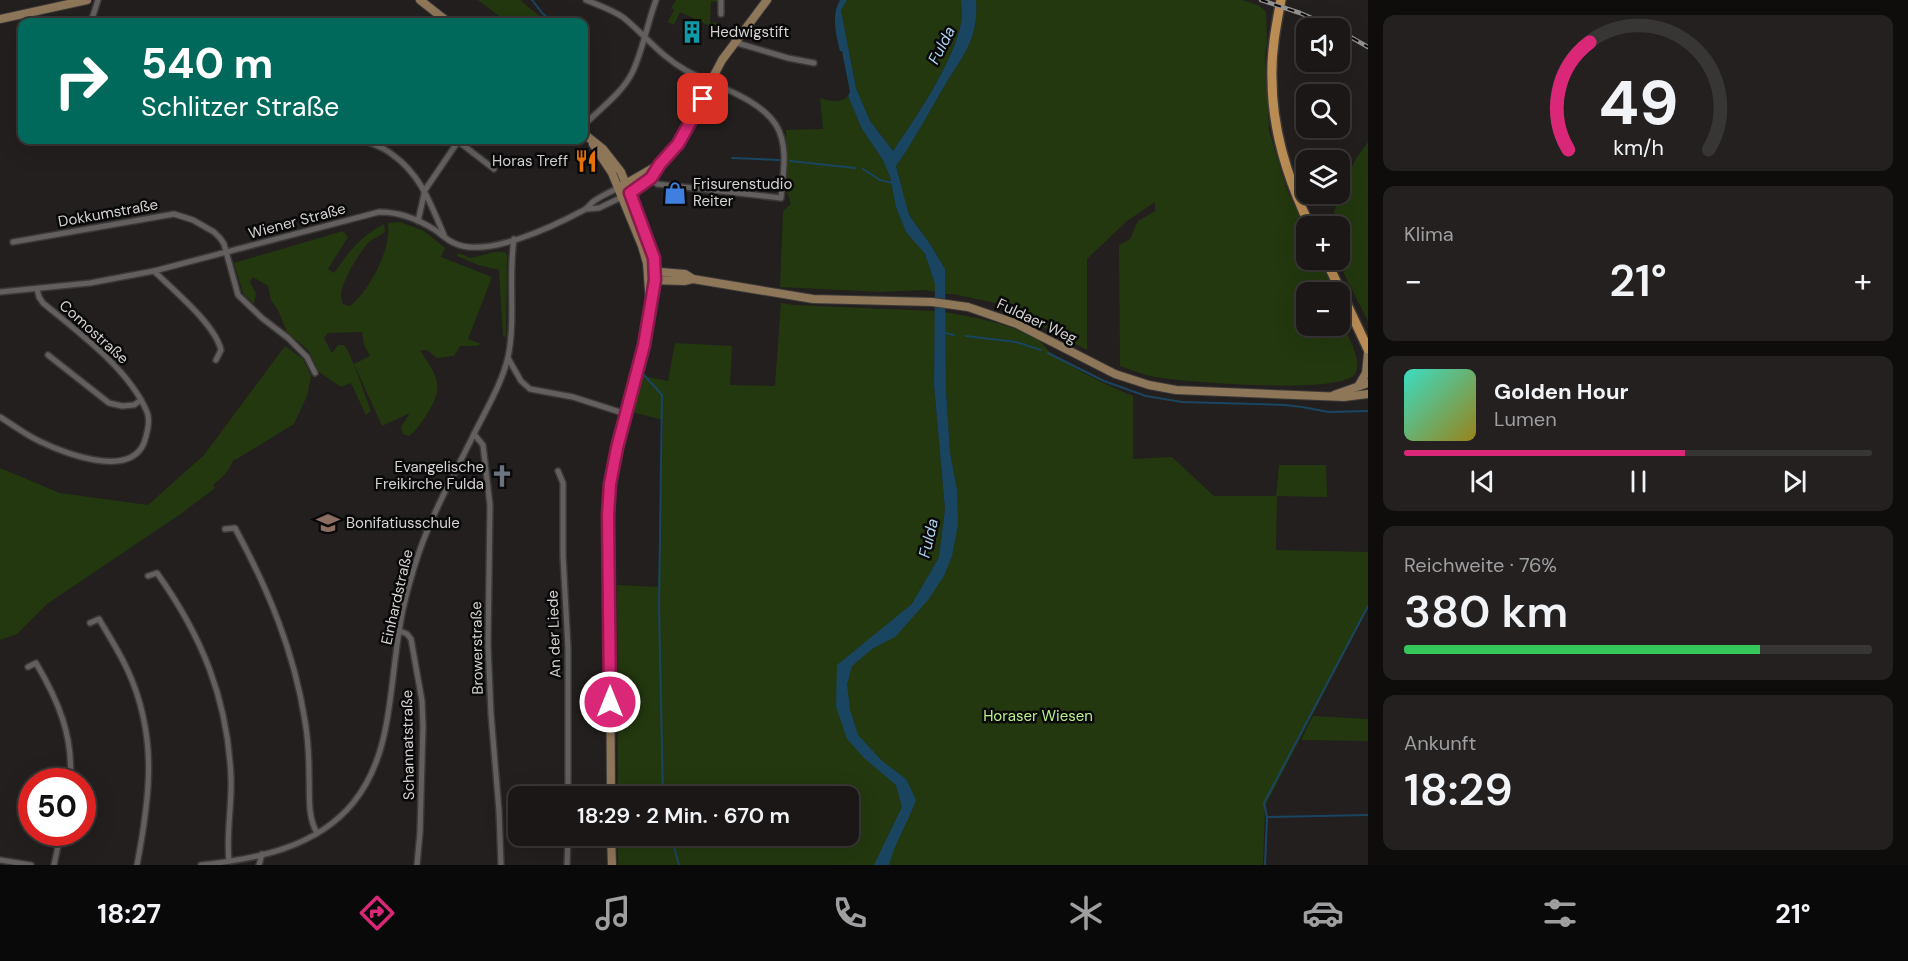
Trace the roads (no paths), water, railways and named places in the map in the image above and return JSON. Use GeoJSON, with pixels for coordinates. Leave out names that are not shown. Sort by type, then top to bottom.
{"type":"FeatureCollection","features":[{"type":"Feature","properties":{"kind":"main road"},"geometry":{"type":"LineString","coordinates":[[0,19],[87,0]]}},
{"type":"Feature","properties":{"kind":"main road"},"geometry":{"type":"LineString","coordinates":[[420,0],[442,18]]}},
{"type":"Feature","properties":{"kind":"main road"},"geometry":{"type":"LineString","coordinates":[[626,195],[651,178],[683,136],[722,60],[767,0]]}},
{"type":"Feature","properties":{"kind":"main road"},"geometry":{"type":"LineString","coordinates":[[1281,0],[1272,67],[1275,117],[1287,171],[1306,216]]}},
{"type":"Feature","properties":{"kind":"main road"},"geometry":{"type":"LineString","coordinates":[[588,138],[610,156],[621,172],[622,186],[654,258],[644,345],[613,469],[608,515],[611,786]]}},
{"type":"Feature","properties":{"kind":"main road"},"geometry":{"type":"LineString","coordinates":[[622,186],[660,164]]}},
{"type":"Feature","properties":{"kind":"main road"},"geometry":{"type":"LineString","coordinates":[[1331,270],[1368,351],[1366,373],[1358,386]]}},
{"type":"Feature","properties":{"kind":"main road","name":"Fuldaer Weg"},"geometry":{"type":"LineString","coordinates":[[652,271],[685,274],[693,279]]}},
{"type":"Feature","properties":{"kind":"main road","name":"Fuldaer Weg"},"geometry":{"type":"LineString","coordinates":[[652,280],[693,279],[813,299],[914,301],[968,307],[1017,324],[1114,374],[1149,385],[1176,390],[1330,397],[1368,394]]}},
{"type":"Feature","properties":{"kind":"main road","name":"Fuldaer Weg"},"geometry":{"type":"LineString","coordinates":[[1330,397],[1368,382]]}},
{"type":"Feature","properties":{"kind":"main road"},"geometry":{"type":"LineString","coordinates":[[1356,396],[1368,398]]}},
{"type":"Feature","properties":{"kind":"main road"},"geometry":{"type":"LineString","coordinates":[[611,846],[612,865]]}},
{"type":"Feature","properties":{"kind":"street"},"geometry":{"type":"LineString","coordinates":[[92,18],[98,0]]}},
{"type":"Feature","properties":{"kind":"street"},"geometry":{"type":"LineString","coordinates":[[586,0],[621,16],[654,48],[677,65],[748,101],[768,114],[778,128],[784,148],[781,198],[657,184],[651,178]]}},
{"type":"Feature","properties":{"kind":"street"},"geometry":{"type":"LineString","coordinates":[[588,121],[624,85],[631,74],[639,57],[656,0]]}},
{"type":"Feature","properties":{"kind":"street"},"geometry":{"type":"LineString","coordinates":[[721,0],[721,14]]}},
{"type":"Feature","properties":{"kind":"street"},"geometry":{"type":"LineString","coordinates":[[734,42],[814,63]]}},
{"type":"Feature","properties":{"kind":"street"},"geometry":{"type":"LineString","coordinates":[[372,144],[392,153],[410,168],[425,190],[444,237]]}},
{"type":"Feature","properties":{"kind":"street"},"geometry":{"type":"LineString","coordinates":[[418,221],[425,190],[457,144]]}},
{"type":"Feature","properties":{"kind":"street"},"geometry":{"type":"LineString","coordinates":[[463,144],[494,169]]}},
{"type":"Feature","properties":{"kind":"street","name":"Wiener Straße"},"geometry":{"type":"LineString","coordinates":[[587,209],[594,201],[622,186]]}},
{"type":"Feature","properties":{"kind":"street","name":"Wiener Straße"},"geometry":{"type":"LineString","coordinates":[[0,292],[90,283],[153,271],[369,213],[389,212],[404,215],[465,247],[478,249],[514,239],[587,209],[599,208],[626,195]]}},
{"type":"Feature","properties":{"kind":"street","name":"Dokkumstraße"},"geometry":{"type":"LineString","coordinates":[[13,242],[174,214],[193,220],[214,232],[224,244],[238,295],[307,357],[315,374]]}},
{"type":"Feature","properties":{"kind":"street","name":"Einhardstraße"},"geometry":{"type":"LineString","coordinates":[[201,865],[229,861],[296,845],[317,833],[347,809],[360,794],[375,767],[386,728],[409,584],[426,532],[494,395],[508,358],[514,239]]}},
{"type":"Feature","properties":{"kind":"street"},"geometry":{"type":"LineString","coordinates":[[153,271],[219,339],[221,350],[216,360]]}},
{"type":"Feature","properties":{"kind":"street","name":"Comostraße"},"geometry":{"type":"LineString","coordinates":[[0,417],[40,441],[89,459],[113,463],[131,458],[143,446],[148,428],[148,415],[141,400],[118,369],[43,303],[37,289]]}},
{"type":"Feature","properties":{"kind":"street"},"geometry":{"type":"LineString","coordinates":[[48,355],[109,403],[122,406],[134,405],[141,400]]}},
{"type":"Feature","properties":{"kind":"street"},"geometry":{"type":"LineString","coordinates":[[508,358],[521,381],[530,389],[573,397],[626,414]]}},
{"type":"Feature","properties":{"kind":"street","name":"Browerstraße"},"geometry":{"type":"LineString","coordinates":[[474,434],[483,445],[490,505],[488,645],[491,714],[500,811],[501,865]]}},
{"type":"Feature","properties":{"kind":"street","name":"An der Liede"},"geometry":{"type":"LineString","coordinates":[[558,471],[563,483],[563,556],[568,648],[568,786]]}},
{"type":"Feature","properties":{"kind":"street"},"geometry":{"type":"LineString","coordinates":[[225,530],[235,528],[247,550],[271,601],[290,652],[305,722],[309,757],[310,815],[317,833]]}},
{"type":"Feature","properties":{"kind":"street"},"geometry":{"type":"LineString","coordinates":[[148,576],[157,573],[178,603],[201,647],[219,696],[230,754],[229,861]]}},
{"type":"Feature","properties":{"kind":"street"},"geometry":{"type":"LineString","coordinates":[[90,623],[99,619],[121,656],[136,693],[147,735],[150,768],[148,794],[137,865]]}},
{"type":"Feature","properties":{"kind":"street","name":"Schannatstraße"},"geometry":{"type":"LineString","coordinates":[[400,631],[411,639],[422,701],[420,832],[417,865]]}},
{"type":"Feature","properties":{"kind":"street"},"geometry":{"type":"LineString","coordinates":[[28,667],[36,663],[51,689],[64,721],[70,749],[70,768]]}},
{"type":"Feature","properties":{"kind":"street"},"geometry":{"type":"LineString","coordinates":[[54,865],[58,846]]}},
{"type":"Feature","properties":{"kind":"street"},"geometry":{"type":"LineString","coordinates":[[567,865],[568,846]]}},
{"type":"Feature","properties":{"kind":"street"},"geometry":{"type":"LineString","coordinates":[[259,865],[262,854]]}},
{"type":"Feature","properties":{"kind":"street"},"geometry":{"type":"LineString","coordinates":[[0,860],[7,863],[31,865]]}},
{"type":"Feature","properties":{"kind":"water"},"geometry":{"type":"Polygon","coordinates":[[[840,0],[847,0],[841,10],[856,88],[870,121],[893,151],[933,90],[950,56],[962,20],[961,0],[976,0],[976,18],[966,51],[896,166],[909,215],[945,269],[946,391],[950,452],[957,490],[958,524],[952,556],[944,576],[928,600],[895,637],[872,649],[852,666],[847,684],[850,710],[858,735],[882,761],[906,779],[916,800],[889,865],[874,865],[902,807],[896,785],[864,758],[847,739],[836,706],[837,665],[912,604],[939,557],[945,509],[934,385],[935,284],[925,254],[906,232],[896,207],[890,177],[883,160],[862,129],[848,96],[850,92],[835,25],[840,0]]]}},
{"type":"Feature","properties":{"kind":"waterway"},"geometry":{"type":"LineString","coordinates":[[532,0],[548,18]]}},
{"type":"Feature","properties":{"kind":"waterway"},"geometry":{"type":"LineString","coordinates":[[732,158],[779,160]]}},
{"type":"Feature","properties":{"kind":"waterway"},"geometry":{"type":"LineString","coordinates":[[790,161],[855,168]]}},
{"type":"Feature","properties":{"kind":"waterway"},"geometry":{"type":"LineString","coordinates":[[863,169],[880,180],[893,183]]}},
{"type":"Feature","properties":{"kind":"waterway"},"geometry":{"type":"LineString","coordinates":[[945,333],[954,335]]}},
{"type":"Feature","properties":{"kind":"waterway"},"geometry":{"type":"LineString","coordinates":[[966,336],[1016,342],[1041,350]]}},
{"type":"Feature","properties":{"kind":"waterway"},"geometry":{"type":"LineString","coordinates":[[1048,353],[1104,381],[1146,396],[1182,402],[1285,405],[1329,412],[1368,411]]}},
{"type":"Feature","properties":{"kind":"waterway"},"geometry":{"type":"LineString","coordinates":[[644,375],[662,395],[659,606],[663,786]]}},
{"type":"Feature","properties":{"kind":"waterway"},"geometry":{"type":"LineString","coordinates":[[1265,865],[1267,817],[1264,803],[1368,606]]}},
{"type":"Feature","properties":{"kind":"waterway"},"geometry":{"type":"LineString","coordinates":[[1267,817],[1368,815]]}},
{"type":"Feature","properties":{"kind":"waterway"},"geometry":{"type":"LineString","coordinates":[[674,846],[679,865]]}},
{"type":"Feature","properties":{"kind":"railway"},"geometry":{"type":"LineString","coordinates":[[1261,0],[1312,18]]}},
{"type":"Feature","properties":{"kind":"railway"},"geometry":{"type":"LineString","coordinates":[[1350,37],[1368,47]]}},
{"type":"Feature","properties":{"kind":"place","name":"Hedwigstift"},"geometry":{"type":"Point","coordinates":[692,32]}},
{"type":"Feature","properties":{"kind":"place","name":"Horas Treff"},"geometry":{"type":"Point","coordinates":[586,161]}},
{"type":"Feature","properties":{"kind":"place","name":"Frisurenstudio Reiter"},"geometry":{"type":"Point","coordinates":[675,193]}},
{"type":"Feature","properties":{"kind":"place","name":"Evangelische Freikirche Fulda"},"geometry":{"type":"Point","coordinates":[502,476]}},
{"type":"Feature","properties":{"kind":"place","name":"Bonifatiusschule"},"geometry":{"type":"Point","coordinates":[328,523]}},
{"type":"Feature","properties":{"kind":"water label","name":"Fulda"},"geometry":{"type":"Point","coordinates":[941,45]}},
{"type":"Feature","properties":{"kind":"water label","name":"Fulda"},"geometry":{"type":"Point","coordinates":[928,538]}},
{"type":"Feature","properties":{"kind":"park label","name":"Horaser Wiesen"},"geometry":{"type":"Point","coordinates":[1038,716]}}]}
